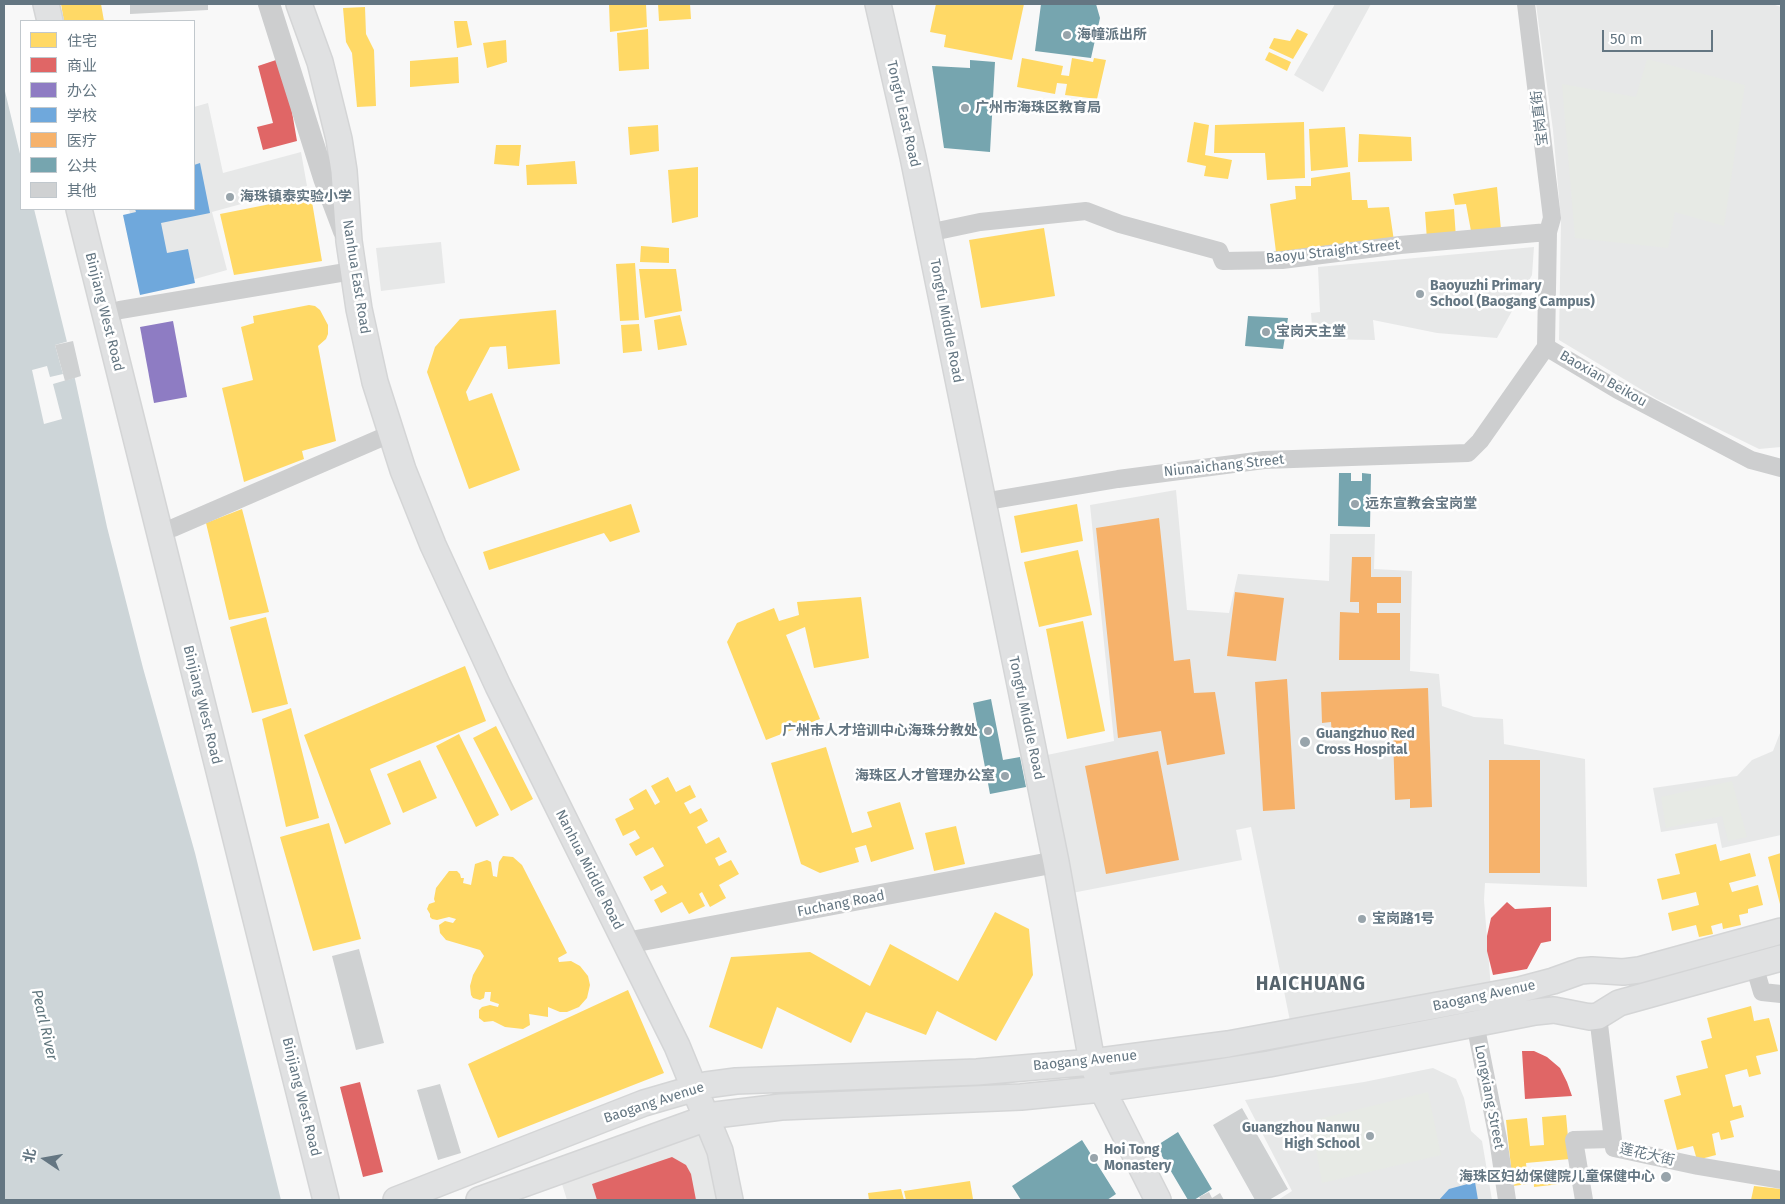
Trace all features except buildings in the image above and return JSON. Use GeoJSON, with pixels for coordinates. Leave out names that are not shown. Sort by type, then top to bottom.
{"type":"FeatureCollection","features":[{"type":"Feature","properties":{"kind":"main road"},"geometry":{"type":"LineString","coordinates":[[29,4],[34,20]]}},
{"type":"Feature","properties":{"kind":"main road"},"geometry":{"type":"LineString","coordinates":[[46,4],[50,20]]}},
{"type":"Feature","properties":{"kind":"main road","name":"Nanhua East Road"},"geometry":{"type":"LineString","coordinates":[[299,4],[320,62],[340,139],[352,271],[373,373],[390,434],[433,545]]}},
{"type":"Feature","properties":{"kind":"main road","name":"Tongfu East Road"},"geometry":{"type":"LineString","coordinates":[[878,4],[927,228]]}},
{"type":"Feature","properties":{"kind":"main road"},"geometry":{"type":"LineString","coordinates":[[297,50],[309,82],[328,148],[348,241]]}},
{"type":"Feature","properties":{"kind":"main road","name":"Binjiang West Road"},"geometry":{"type":"LineString","coordinates":[[78,210],[112,313],[173,528],[341,1200]]}},
{"type":"Feature","properties":{"kind":"main road","name":"Binjiang West Road"},"geometry":{"type":"LineString","coordinates":[[95,210],[112,313],[326,1200]]}},
{"type":"Feature","properties":{"kind":"main road","name":"Tongfu Middle Road"},"geometry":{"type":"LineString","coordinates":[[927,228],[1056,862],[1092,1062],[1102,1089],[1158,1200]]}},
{"type":"Feature","properties":{"kind":"main road","name":"Nanhua Middle Road"},"geometry":{"type":"LineString","coordinates":[[433,545],[494,677],[669,1030],[707,1116],[720,1151],[730,1200]]}},
{"type":"Feature","properties":{"kind":"main road","name":"Baogang Avenue"},"geometry":{"type":"LineString","coordinates":[[396,1200],[644,1103],[694,1087],[736,1081],[977,1072],[1092,1062],[1228,1044],[1457,1003],[1536,986],[1581,971],[1624,972],[1639,970],[1781,931]]}},
{"type":"Feature","properties":{"kind":"main road","name":"Baogang Avenue"},"geometry":{"type":"LineString","coordinates":[[479,1200],[707,1116],[781,1107],[983,1099],[1102,1089],[1268,1064],[1535,1012],[1554,1010],[1590,1017],[1605,1012],[1619,1003],[1781,958]]}},
{"type":"Feature","properties":{"kind":"main road"},"geometry":{"type":"LineString","coordinates":[[1600,970],[1608,977],[1613,986],[1614,1000],[1605,1012]]}},
{"type":"Feature","properties":{"kind":"main road"},"geometry":{"type":"LineString","coordinates":[[1571,974],[1566,993],[1571,1013]]}},
{"type":"Feature","properties":{"kind":"street"},"geometry":{"type":"LineString","coordinates":[[269,4],[324,178],[348,241]]}},
{"type":"Feature","properties":{"kind":"street","name":"宝岗直街"},"geometry":{"type":"LineString","coordinates":[[1526,4],[1552,218],[1548,232]]}},
{"type":"Feature","properties":{"kind":"street","name":"Baoyu Straight Street"},"geometry":{"type":"LineString","coordinates":[[927,228],[1086,211],[1120,224],[1219,251],[1223,261],[1282,260],[1400,245],[1548,232]]}},
{"type":"Feature","properties":{"kind":"street"},"geometry":{"type":"LineString","coordinates":[[1546,347],[1548,232]]}},
{"type":"Feature","properties":{"kind":"street"},"geometry":{"type":"LineString","coordinates":[[112,313],[352,271]]}},
{"type":"Feature","properties":{"kind":"street","name":"Baoxian Beikou"},"geometry":{"type":"LineString","coordinates":[[1468,453],[1480,441],[1546,347],[1618,390],[1751,460],[1781,468]]}},
{"type":"Feature","properties":{"kind":"street"},"geometry":{"type":"LineString","coordinates":[[173,528],[390,434]]}},
{"type":"Feature","properties":{"kind":"street","name":"Niunaichang Street"},"geometry":{"type":"LineString","coordinates":[[982,502],[1118,479],[1264,460],[1468,453]]}},
{"type":"Feature","properties":{"kind":"street","name":"Fuchang Road"},"geometry":{"type":"LineString","coordinates":[[626,943],[1056,862]]}},
{"type":"Feature","properties":{"kind":"street"},"geometry":{"type":"LineString","coordinates":[[1754,965],[1762,992],[1781,994]]}},
{"type":"Feature","properties":{"kind":"street","name":"莲花大街"},"geometry":{"type":"LineString","coordinates":[[1605,1012],[1614,1148],[1698,1166],[1781,1180]]}},
{"type":"Feature","properties":{"kind":"street","name":"Longxiang Street"},"geometry":{"type":"LineString","coordinates":[[1475,1024],[1496,1130],[1506,1200]]}},
{"type":"Feature","properties":{"kind":"street"},"geometry":{"type":"LineString","coordinates":[[1584,1200],[1574,1140],[1612,1138]]}},
{"type":"Feature","properties":{"kind":"shaded area"},"geometry":{"type":"Polygon","coordinates":[[[1335,4],[1371,4],[1323,92],[1294,75],[1335,4]]]}},
{"type":"Feature","properties":{"kind":"shaded area"},"geometry":{"type":"Polygon","coordinates":[[[1536,4],[1772,4],[1781,7],[1781,447],[1759,449],[1657,399],[1559,340],[1561,220],[1553,130],[1536,4]]]}},
{"type":"Feature","properties":{"kind":"shaded area"},"geometry":{"type":"Polygon","coordinates":[[[1647,59],[1745,85],[1724,226],[1675,212],[1668,248],[1575,238],[1562,84],[1636,97],[1647,59]]]}},
{"type":"Feature","properties":{"kind":"shaded area","name":"海珠镇泰实验小学"},"geometry":{"type":"Polygon","coordinates":[[[208,103],[223,173],[301,152],[307,186],[212,212],[227,270],[149,292],[129,210],[195,210],[195,107],[208,103]]]}},
{"type":"Feature","properties":{"kind":"shaded area"},"geometry":{"type":"Polygon","coordinates":[[[441,242],[445,283],[381,291],[376,248],[441,242]]]}},
{"type":"Feature","properties":{"kind":"shaded area","name":"Baoyuzhi Primary School (Baogang Campus)"},"geometry":{"type":"Polygon","coordinates":[[[1534,247],[1532,275],[1497,338],[1437,333],[1373,320],[1375,340],[1313,339],[1311,313],[1320,312],[1318,267],[1534,247]]]}},
{"type":"Feature","properties":{"kind":"shaded area","name":"Guangzhuo Red Cross Hospital"},"geometry":{"type":"Polygon","coordinates":[[[1176,490],[1187,610],[1229,613],[1238,574],[1329,581],[1330,534],[1375,534],[1374,569],[1412,571],[1410,671],[1439,674],[1442,706],[1474,717],[1503,719],[1504,744],[1585,759],[1587,887],[1485,883],[1484,900],[1491,989],[1290,1021],[1251,827],[1236,830],[1242,860],[1072,893],[1047,755],[1114,741],[1090,505],[1176,490]]]}},
{"type":"Feature","properties":{"kind":"shaded area"},"geometry":{"type":"Polygon","coordinates":[[[1780,733],[1781,835],[1722,848],[1717,823],[1661,832],[1653,788],[1737,776],[1752,760],[1773,751],[1780,733]]]}},
{"type":"Feature","properties":{"kind":"shaded area"},"geometry":{"type":"Polygon","coordinates":[[[1732,781],[1747,837],[1728,841],[1722,816],[1666,828],[1661,797],[1732,781]]]}},
{"type":"Feature","properties":{"kind":"shaded area","name":"Guangzhou Nanwu High School"},"geometry":{"type":"Polygon","coordinates":[[[1433,1068],[1456,1079],[1464,1098],[1471,1131],[1482,1141],[1492,1200],[1278,1200],[1292,1191],[1245,1100],[1364,1082],[1433,1068]]]}},
{"type":"Feature","properties":{"kind":"shaded area"},"geometry":{"type":"Polygon","coordinates":[[[1428,1092],[1441,1155],[1322,1183],[1311,1121],[1428,1092]]]}},
{"type":"Feature","properties":{"kind":"shaded area"},"geometry":{"type":"Polygon","coordinates":[[[704,1126],[722,1200],[567,1200],[561,1181],[704,1126]]]}},
{"type":"Feature","properties":{"kind":"water","name":"Pearl River"},"geometry":{"type":"Polygon","coordinates":[[[4,87],[20,154],[20,210],[34,210],[67,342],[107,527],[143,668],[195,853],[281,1200],[4,1200],[4,87]]]}},
{"type":"Feature","properties":{"kind":"pier"},"geometry":{"type":"Polygon","coordinates":[[[69,341],[77,377],[53,384],[62,419],[44,424],[32,370],[47,366],[50,377],[63,374],[55,345],[69,341]]]}},
{"type":"Feature","properties":{"kind":"place","name":"海幢派出所"},"geometry":{"type":"Point","coordinates":[1067,35]}},
{"type":"Feature","properties":{"kind":"place","name":"广州市海珠区教育局"},"geometry":{"type":"Point","coordinates":[965,108]}},
{"type":"Feature","properties":{"kind":"place","name":"海珠镇泰实验小学"},"geometry":{"type":"Point","coordinates":[230,197]}},
{"type":"Feature","properties":{"kind":"place","name":"Baoyuzhi Primary School (Baogang Campus)"},"geometry":{"type":"Point","coordinates":[1420,294]}},
{"type":"Feature","properties":{"kind":"place","name":"宝岗天主堂"},"geometry":{"type":"Point","coordinates":[1266,332]}},
{"type":"Feature","properties":{"kind":"place","name":"远东宣教会宝岗堂"},"geometry":{"type":"Point","coordinates":[1355,504]}},
{"type":"Feature","properties":{"kind":"place","name":"广州市人才培训中心海珠分教处"},"geometry":{"type":"Point","coordinates":[988,731]}},
{"type":"Feature","properties":{"kind":"place","name":"Guangzhuo Red Cross Hospital"},"geometry":{"type":"Point","coordinates":[1305,742]}},
{"type":"Feature","properties":{"kind":"place","name":"海珠区人才管理办公室"},"geometry":{"type":"Point","coordinates":[1005,776]}},
{"type":"Feature","properties":{"kind":"place","name":"宝岗路1号"},"geometry":{"type":"Point","coordinates":[1362,919]}},
{"type":"Feature","properties":{"kind":"place","name":"Guangzhou Nanwu High School"},"geometry":{"type":"Point","coordinates":[1370,1136]}},
{"type":"Feature","properties":{"kind":"place","name":"Hoi Tong Monastery"},"geometry":{"type":"Point","coordinates":[1094,1158]}},
{"type":"Feature","properties":{"kind":"place","name":"海珠区妇幼保健院儿童保健中心"},"geometry":{"type":"Point","coordinates":[1666,1177]}},
{"type":"Feature","properties":{"kind":"district","name":"HAICHUANG"},"geometry":{"type":"Point","coordinates":[1311,985]}}]}
